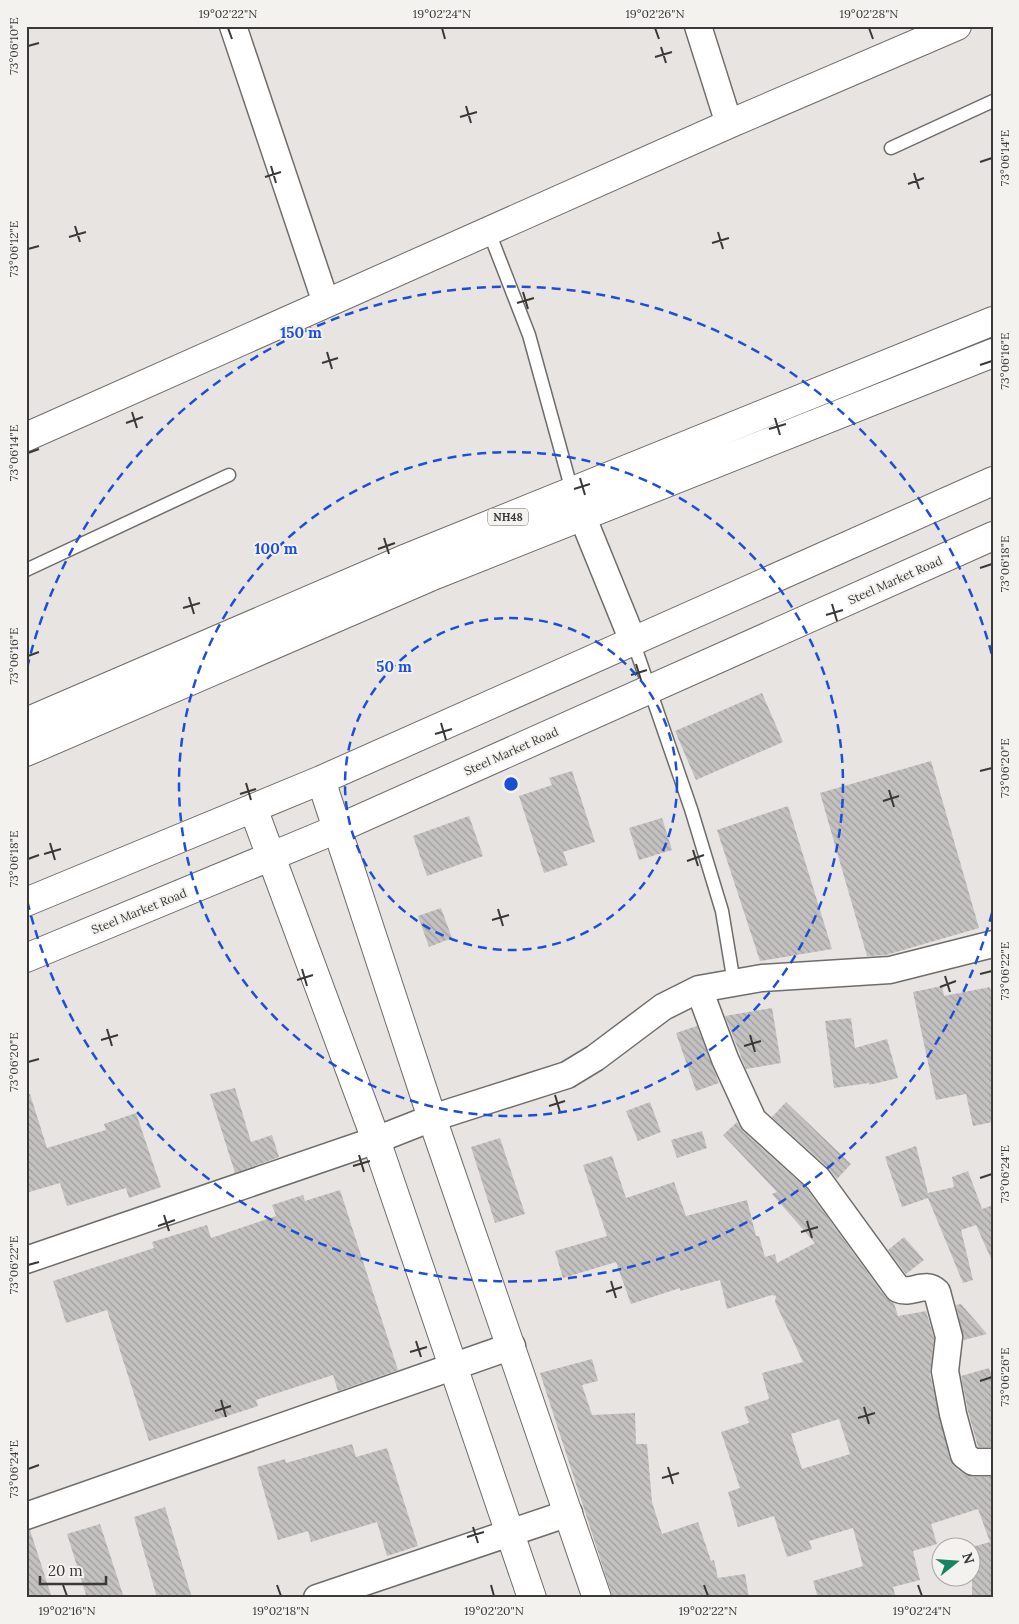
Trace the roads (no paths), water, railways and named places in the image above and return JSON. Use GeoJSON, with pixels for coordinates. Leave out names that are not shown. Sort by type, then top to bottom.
{"type":"FeatureCollection","features":[{"type":"Feature","properties":{"kind":"main road"},"geometry":{"type":"LineString","coordinates":[[26,437],[729,124],[957,26]]}},
{"type":"Feature","properties":{"kind":"main road","name":"NH48"},"geometry":{"type":"LineString","coordinates":[[26,722],[402,560],[993,321]]}},
{"type":"Feature","properties":{"kind":"main road","name":"NH48"},"geometry":{"type":"LineString","coordinates":[[26,752],[435,575],[993,353]]}},
{"type":"Feature","properties":{"kind":"main road"},"geometry":{"type":"LineString","coordinates":[[26,902],[321,780],[993,481]]}},
{"type":"Feature","properties":{"kind":"main road","name":"Steel Market Road"},"geometry":{"type":"LineString","coordinates":[[26,958],[271,857],[993,536]]}},
{"type":"Feature","properties":{"kind":"main road"},"geometry":{"type":"LineString","coordinates":[[321,780],[432,1118],[512,1346],[597,1598]]}},
{"type":"Feature","properties":{"kind":"main road"},"geometry":{"type":"LineString","coordinates":[[253,808],[376,1140],[532,1598]]}},
{"type":"Feature","properties":{"kind":"street"},"geometry":{"type":"LineString","coordinates":[[233,26],[326,303]]}},
{"type":"Feature","properties":{"kind":"street"},"geometry":{"type":"LineString","coordinates":[[698,26],[729,124]]}},
{"type":"Feature","properties":{"kind":"street"},"geometry":{"type":"LineString","coordinates":[[572,491],[632,641]]}},
{"type":"Feature","properties":{"kind":"street"},"geometry":{"type":"LineString","coordinates":[[26,1260],[376,1140],[432,1118],[567,1074],[595,1058],[663,1007],[699,989],[762,978],[890,970],[993,944]]}},
{"type":"Feature","properties":{"kind":"street"},"geometry":{"type":"LineString","coordinates":[[699,989],[725,1059],[754,1120],[818,1179],[898,1289],[904,1292],[925,1286],[932,1287],[937,1292],[949,1337],[945,1371],[953,1414],[964,1455],[973,1462],[993,1462]]}},
{"type":"Feature","properties":{"kind":"street"},"geometry":{"type":"LineString","coordinates":[[26,1516],[454,1368],[512,1346]]}},
{"type":"Feature","properties":{"kind":"street"},"geometry":{"type":"LineString","coordinates":[[317,1598],[569,1513]]}},
{"type":"Feature","properties":{"kind":"lane"},"geometry":{"type":"LineString","coordinates":[[891,148],[993,101]]}},
{"type":"Feature","properties":{"kind":"lane"},"geometry":{"type":"LineString","coordinates":[[489,232],[529,336],[572,491]]}},
{"type":"Feature","properties":{"kind":"lane"},"geometry":{"type":"LineString","coordinates":[[26,570],[229,475]]}},
{"type":"Feature","properties":{"kind":"lane"},"geometry":{"type":"LineString","coordinates":[[632,641],[691,809],[722,911],[734,983]]}}]}
